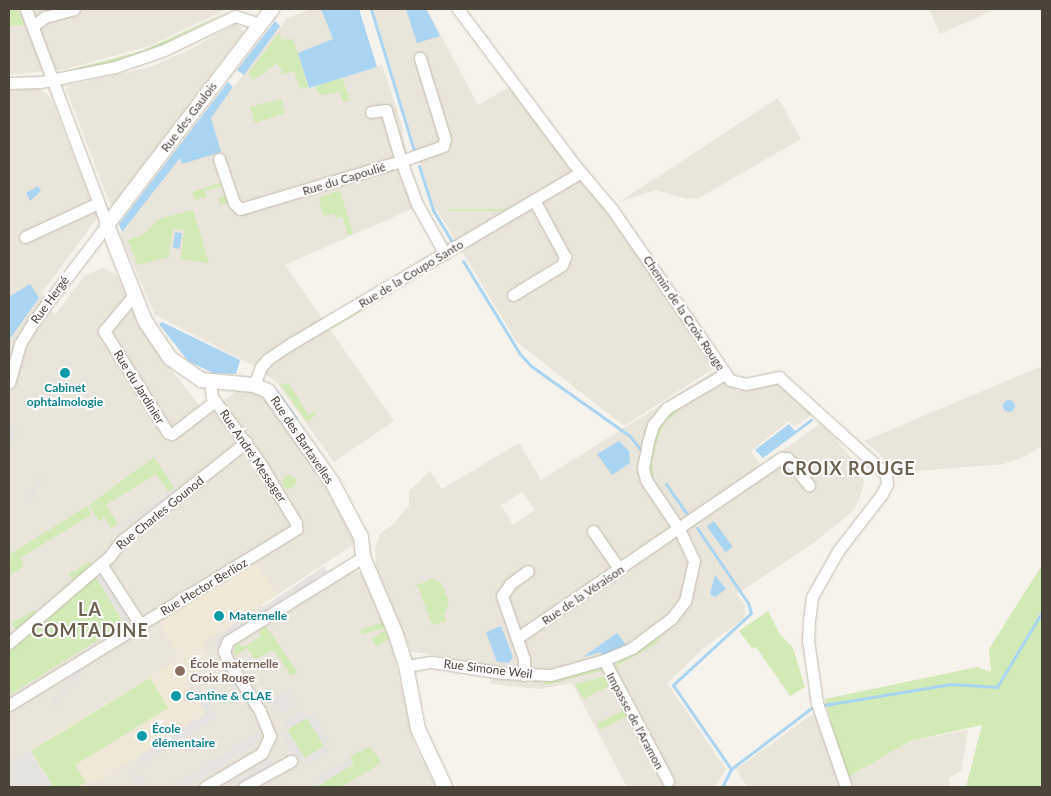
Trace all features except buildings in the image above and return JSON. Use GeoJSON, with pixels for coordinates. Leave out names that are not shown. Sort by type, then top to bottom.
{"type":"FeatureCollection","features":[{"type":"Feature","properties":{"kind":"street","name":"Rue des Bartavelles"},"geometry":{"type":"LineString","coordinates":[[26,9],[34,25],[98,203],[146,321],[170,358],[190,375],[210,383],[254,385],[274,396],[332,482],[362,537],[363,557],[406,666],[418,729],[445,787]]}},
{"type":"Feature","properties":{"kind":"street"},"geometry":{"type":"LineString","coordinates":[[34,25],[45,17],[74,9]]}},
{"type":"Feature","properties":{"kind":"street","name":"Rue des Gaulois"},"geometry":{"type":"LineString","coordinates":[[107,225],[272,9]]}},
{"type":"Feature","properties":{"kind":"street","name":"Chemin de la Croix Rouge"},"geometry":{"type":"LineString","coordinates":[[458,9],[580,172],[612,209],[653,264],[725,374],[738,384],[779,377],[843,437],[881,466],[888,478],[882,494],[838,551],[812,597],[808,640],[816,703],[846,787]]}},
{"type":"Feature","properties":{"kind":"street"},"geometry":{"type":"LineString","coordinates":[[9,83],[53,80],[150,56],[235,16],[259,24]]}},
{"type":"Feature","properties":{"kind":"street"},"geometry":{"type":"LineString","coordinates":[[371,112],[386,110],[401,161],[437,150],[445,143],[420,58]]}},
{"type":"Feature","properties":{"kind":"street","name":"Rue du Capoulié"},"geometry":{"type":"LineString","coordinates":[[219,159],[234,203],[240,209],[401,161],[417,204],[445,254]]}},
{"type":"Feature","properties":{"kind":"street","name":"Rue de la Coupo Santo"},"geometry":{"type":"LineString","coordinates":[[254,385],[261,367],[268,359],[580,172]]}},
{"type":"Feature","properties":{"kind":"street"},"geometry":{"type":"LineString","coordinates":[[513,295],[562,265],[565,257],[534,200]]}},
{"type":"Feature","properties":{"kind":"street"},"geometry":{"type":"LineString","coordinates":[[25,237],[98,203]]}},
{"type":"Feature","properties":{"kind":"street","name":"Rue Hergé"},"geometry":{"type":"LineString","coordinates":[[9,383],[13,355],[33,322],[107,225]]}},
{"type":"Feature","properties":{"kind":"street","name":"Rue du Jardinier"},"geometry":{"type":"LineString","coordinates":[[134,295],[104,331],[168,433],[172,434],[215,401]]}},
{"type":"Feature","properties":{"kind":"street","name":"Rue Simone Weil"},"geometry":{"type":"LineString","coordinates":[[406,666],[432,662],[524,675],[551,675],[604,660],[645,640],[672,618],[685,601],[694,561],[679,529],[646,480],[643,468],[648,442],[653,425],[667,408],[725,374]]}},
{"type":"Feature","properties":{"kind":"street","name":"Rue André Messager"},"geometry":{"type":"LineString","coordinates":[[210,383],[215,401],[246,442],[296,523],[296,529]]}},
{"type":"Feature","properties":{"kind":"street","name":"Rue Charles Gounod"},"geometry":{"type":"LineString","coordinates":[[9,643],[101,564],[120,542],[246,442]]}},
{"type":"Feature","properties":{"kind":"street","name":"Rue de la Véraison"},"geometry":{"type":"LineString","coordinates":[[517,638],[620,570],[781,458],[787,458],[809,485]]}},
{"type":"Feature","properties":{"kind":"street","name":"Rue Hector Berlioz"},"geometry":{"type":"LineString","coordinates":[[9,705],[296,529]]}},
{"type":"Feature","properties":{"kind":"street"},"geometry":{"type":"LineString","coordinates":[[593,531],[620,570]]}},
{"type":"Feature","properties":{"kind":"street"},"geometry":{"type":"LineString","coordinates":[[204,787],[262,754],[270,736],[265,720],[227,659],[224,645],[363,557]]}},
{"type":"Feature","properties":{"kind":"street"},"geometry":{"type":"LineString","coordinates":[[101,564],[140,624]]}},
{"type":"Feature","properties":{"kind":"street"},"geometry":{"type":"LineString","coordinates":[[524,675],[524,659],[502,596],[510,584],[528,571]]}},
{"type":"Feature","properties":{"kind":"street","name":"Impasse de l'Aramon"},"geometry":{"type":"LineString","coordinates":[[604,660],[668,781]]}},
{"type":"Feature","properties":{"kind":"street"},"geometry":{"type":"LineString","coordinates":[[244,787],[291,760]]}},
{"type":"Feature","properties":{"kind":"shaded area"},"geometry":{"type":"Polygon","coordinates":[[[9,9],[228,9],[149,46],[66,69],[9,75],[9,9]]]}},
{"type":"Feature","properties":{"kind":"shaded area"},"geometry":{"type":"Polygon","coordinates":[[[311,9],[321,9],[333,39],[309,88],[382,65],[402,125],[414,208],[285,265],[394,421],[334,462],[277,383],[254,366],[155,315],[120,234],[287,18],[311,9]]]}},
{"type":"Feature","properties":{"kind":"shaded area"},"geometry":{"type":"Polygon","coordinates":[[[373,9],[427,9],[478,105],[511,86],[614,219],[716,367],[624,426],[517,342],[432,202],[373,9]]]}},
{"type":"Feature","properties":{"kind":"shaded area"},"geometry":{"type":"Polygon","coordinates":[[[929,9],[996,9],[940,34],[929,9]]]}},
{"type":"Feature","properties":{"kind":"shaded area"},"geometry":{"type":"Polygon","coordinates":[[[237,23],[244,32],[111,207],[65,86],[150,67],[189,50],[237,23]]]}},
{"type":"Feature","properties":{"kind":"shaded area"},"geometry":{"type":"Polygon","coordinates":[[[39,88],[51,98],[98,217],[42,293],[55,315],[85,275],[103,268],[116,274],[148,340],[206,414],[238,390],[255,392],[266,397],[308,456],[356,543],[277,595],[255,562],[161,627],[181,658],[30,750],[53,787],[9,787],[9,90],[39,88]]]}},
{"type":"Feature","properties":{"kind":"shaded area"},"geometry":{"type":"Polygon","coordinates":[[[778,98],[801,139],[699,198],[687,199],[656,190],[619,202],[778,98]]]}},
{"type":"Feature","properties":{"kind":"shaded area"},"geometry":{"type":"Polygon","coordinates":[[[1042,366],[1042,446],[1022,458],[1004,464],[893,473],[885,459],[864,441],[1042,366]]]}},
{"type":"Feature","properties":{"kind":"shaded area"},"geometry":{"type":"Polygon","coordinates":[[[718,369],[727,383],[738,391],[776,381],[814,413],[794,427],[789,421],[751,451],[761,466],[821,423],[856,463],[864,482],[860,497],[853,511],[815,542],[737,594],[745,606],[744,619],[706,646],[667,683],[726,769],[715,787],[627,787],[572,683],[539,689],[491,684],[492,666],[411,651],[376,567],[375,549],[380,534],[392,525],[409,506],[409,491],[430,471],[442,489],[519,443],[541,480],[718,369]],[[522,492],[501,505],[513,525],[535,510],[522,492]]]}},
{"type":"Feature","properties":{"kind":"shaded area"},"geometry":{"type":"Polygon","coordinates":[[[12,425],[19,431],[9,446],[9,432],[12,425]]]}},
{"type":"Feature","properties":{"kind":"shaded area"},"geometry":{"type":"Polygon","coordinates":[[[203,473],[117,533],[114,528],[203,473]]]}},
{"type":"Feature","properties":{"kind":"shaded area"},"geometry":{"type":"Polygon","coordinates":[[[41,476],[44,478],[31,500],[27,497],[41,476]]]}},
{"type":"Feature","properties":{"kind":"shaded area","name":"École maternelle Croix Rouge"},"geometry":{"type":"Polygon","coordinates":[[[255,562],[277,595],[201,643],[213,662],[186,680],[206,714],[94,783],[92,780],[80,787],[53,787],[29,750],[181,658],[161,627],[161,620],[255,562]]]}},
{"type":"Feature","properties":{"kind":"shaded area"},"geometry":{"type":"Polygon","coordinates":[[[324,566],[328,572],[217,647],[213,641],[324,566]]]}},
{"type":"Feature","properties":{"kind":"shaded area"},"geometry":{"type":"Polygon","coordinates":[[[356,569],[362,574],[390,638],[414,743],[436,787],[80,787],[92,780],[94,783],[185,680],[201,643],[262,605],[272,620],[356,569]]]}},
{"type":"Feature","properties":{"kind":"shaded area"},"geometry":{"type":"Polygon","coordinates":[[[103,572],[132,620],[125,624],[96,576],[103,572]]]}},
{"type":"Feature","properties":{"kind":"shaded area"},"geometry":{"type":"Polygon","coordinates":[[[141,626],[145,630],[102,657],[95,653],[141,626]]]}},
{"type":"Feature","properties":{"kind":"shaded area"},"geometry":{"type":"Polygon","coordinates":[[[87,658],[92,662],[56,705],[52,702],[87,658]]]}},
{"type":"Feature","properties":{"kind":"shaded area"},"geometry":{"type":"Polygon","coordinates":[[[225,663],[254,708],[250,711],[221,666],[225,663]]]}},
{"type":"Feature","properties":{"kind":"shaded area"},"geometry":{"type":"Polygon","coordinates":[[[188,684],[200,688],[216,718],[138,768],[141,755],[206,714],[188,684]]]}},
{"type":"Feature","properties":{"kind":"shaded area"},"geometry":{"type":"Polygon","coordinates":[[[290,689],[294,695],[277,707],[273,701],[290,689]]]}},
{"type":"Feature","properties":{"kind":"shaded area"},"geometry":{"type":"Polygon","coordinates":[[[295,697],[299,703],[281,715],[277,709],[295,697]]]}},
{"type":"Feature","properties":{"kind":"shaded area"},"geometry":{"type":"Polygon","coordinates":[[[303,711],[308,717],[314,713],[331,741],[325,745],[329,752],[308,765],[305,758],[324,746],[307,718],[287,730],[283,723],[303,711]]]}},
{"type":"Feature","properties":{"kind":"shaded area"},"geometry":{"type":"Polygon","coordinates":[[[816,712],[843,787],[747,787],[736,769],[816,712]]]}},
{"type":"Feature","properties":{"kind":"shaded area"},"geometry":{"type":"Polygon","coordinates":[[[287,730],[305,758],[298,762],[281,734],[287,730]]]}},
{"type":"Feature","properties":{"kind":"shaded area"},"geometry":{"type":"Polygon","coordinates":[[[968,730],[961,771],[949,778],[950,787],[848,787],[845,779],[910,741],[968,730]]]}},
{"type":"Feature","properties":{"kind":"shaded area"},"geometry":{"type":"Polygon","coordinates":[[[257,733],[262,740],[187,787],[170,787],[257,733]]]}},
{"type":"Feature","properties":{"kind":"shaded area"},"geometry":{"type":"Polygon","coordinates":[[[29,750],[53,787],[9,787],[9,763],[29,750]]]}},
{"type":"Feature","properties":{"kind":"shaded area"},"geometry":{"type":"Polygon","coordinates":[[[272,757],[272,767],[238,787],[224,787],[272,757]]]}},
{"type":"Feature","properties":{"kind":"shaded area"},"geometry":{"type":"Polygon","coordinates":[[[350,757],[353,763],[316,787],[309,787],[315,779],[350,757]]]}},
{"type":"Feature","properties":{"kind":"shaded area"},"geometry":{"type":"Polygon","coordinates":[[[138,773],[147,787],[138,787],[130,774],[138,773]]]}},
{"type":"Feature","properties":{"kind":"green space"},"geometry":{"type":"Polygon","coordinates":[[[18,9],[25,25],[9,26],[9,11],[18,9]]]}},
{"type":"Feature","properties":{"kind":"green space"},"geometry":{"type":"Polygon","coordinates":[[[231,10],[142,55],[67,76],[66,71],[142,51],[231,10]]]}},
{"type":"Feature","properties":{"kind":"green space"},"geometry":{"type":"Polygon","coordinates":[[[279,33],[282,40],[293,39],[308,87],[300,89],[294,71],[283,74],[278,63],[253,80],[248,73],[279,33]]]}},
{"type":"Feature","properties":{"kind":"green space"},"geometry":{"type":"Polygon","coordinates":[[[342,78],[350,100],[343,102],[340,92],[319,95],[316,86],[342,78]]]}},
{"type":"Feature","properties":{"kind":"green space"},"geometry":{"type":"Polygon","coordinates":[[[281,99],[285,113],[255,123],[250,107],[281,99]]]}},
{"type":"Feature","properties":{"kind":"green space"},"geometry":{"type":"Polygon","coordinates":[[[223,182],[228,203],[220,205],[218,198],[225,196],[222,186],[205,191],[206,197],[195,200],[192,192],[223,182]]]}},
{"type":"Feature","properties":{"kind":"green space"},"geometry":{"type":"Polygon","coordinates":[[[340,190],[353,233],[348,235],[342,216],[336,218],[334,213],[323,216],[319,198],[340,190]]]}},
{"type":"Feature","properties":{"kind":"green space"},"geometry":{"type":"Polygon","coordinates":[[[449,209],[529,209],[529,211],[449,211],[449,209]]]}},
{"type":"Feature","properties":{"kind":"green space"},"geometry":{"type":"Polygon","coordinates":[[[193,210],[209,263],[181,259],[184,230],[173,229],[168,257],[138,265],[128,240],[144,234],[158,219],[193,210]]]}},
{"type":"Feature","properties":{"kind":"green space"},"geometry":{"type":"Polygon","coordinates":[[[456,252],[457,254],[401,287],[401,285],[456,252]]]}},
{"type":"Feature","properties":{"kind":"green space"},"geometry":{"type":"Polygon","coordinates":[[[387,293],[388,295],[331,329],[331,327],[387,293]]]}},
{"type":"Feature","properties":{"kind":"green space"},"geometry":{"type":"Polygon","coordinates":[[[288,382],[308,415],[314,411],[316,415],[307,422],[280,384],[285,385],[288,382]]]}},
{"type":"Feature","properties":{"kind":"green space"},"geometry":{"type":"Polygon","coordinates":[[[676,407],[679,411],[665,422],[658,438],[652,462],[654,477],[650,480],[647,465],[659,423],[676,407]]]}},
{"type":"Feature","properties":{"kind":"green space"},"geometry":{"type":"Polygon","coordinates":[[[154,457],[174,488],[168,491],[156,474],[106,505],[118,524],[111,528],[105,518],[99,521],[89,505],[154,457]]]}},
{"type":"Feature","properties":{"kind":"green space"},"geometry":{"type":"Polygon","coordinates":[[[289,475],[294,477],[296,482],[294,487],[289,489],[284,487],[282,482],[284,477],[289,475]]]}},
{"type":"Feature","properties":{"kind":"green space"},"geometry":{"type":"Polygon","coordinates":[[[87,506],[92,514],[21,558],[24,566],[9,575],[9,555],[87,506]]]}},
{"type":"Feature","properties":{"kind":"green space"},"geometry":{"type":"Polygon","coordinates":[[[89,562],[91,565],[73,581],[69,574],[89,562]]]}},
{"type":"Feature","properties":{"kind":"green space"},"geometry":{"type":"Polygon","coordinates":[[[1042,565],[1042,787],[966,787],[982,725],[910,741],[845,779],[825,699],[977,667],[991,672],[989,649],[1042,565]]]}},
{"type":"Feature","properties":{"kind":"green space"},"geometry":{"type":"Polygon","coordinates":[[[96,577],[124,624],[9,695],[9,652],[96,577]]]}},
{"type":"Feature","properties":{"kind":"green space"},"geometry":{"type":"Polygon","coordinates":[[[432,579],[442,584],[449,603],[444,615],[446,621],[432,625],[419,589],[415,586],[432,579]]]}},
{"type":"Feature","properties":{"kind":"green space"},"geometry":{"type":"Polygon","coordinates":[[[34,610],[36,613],[16,630],[12,623],[34,610]]]}},
{"type":"Feature","properties":{"kind":"green space"},"geometry":{"type":"Polygon","coordinates":[[[768,611],[779,633],[793,648],[805,687],[790,696],[756,647],[752,648],[739,631],[768,611]]]}},
{"type":"Feature","properties":{"kind":"green space"},"geometry":{"type":"Polygon","coordinates":[[[383,622],[385,628],[362,635],[360,629],[383,622]]]}},
{"type":"Feature","properties":{"kind":"green space"},"geometry":{"type":"Polygon","coordinates":[[[265,625],[298,673],[291,676],[274,650],[255,659],[247,648],[235,656],[234,646],[237,643],[244,647],[260,637],[259,631],[265,625]]]}},
{"type":"Feature","properties":{"kind":"green space"},"geometry":{"type":"Polygon","coordinates":[[[386,630],[389,639],[377,647],[372,639],[386,630]]]}},
{"type":"Feature","properties":{"kind":"green space"},"geometry":{"type":"Polygon","coordinates":[[[658,635],[661,639],[652,646],[615,667],[619,659],[658,635]]]}},
{"type":"Feature","properties":{"kind":"green space"},"geometry":{"type":"Polygon","coordinates":[[[595,668],[604,670],[541,686],[547,680],[595,668]]]}},
{"type":"Feature","properties":{"kind":"green space"},"geometry":{"type":"Polygon","coordinates":[[[606,676],[611,685],[583,699],[575,684],[606,676]]]}},
{"type":"Feature","properties":{"kind":"green space"},"geometry":{"type":"Polygon","coordinates":[[[150,678],[168,708],[75,765],[86,782],[78,787],[54,787],[31,751],[150,678]]]}},
{"type":"Feature","properties":{"kind":"green space"},"geometry":{"type":"Polygon","coordinates":[[[623,710],[628,716],[600,730],[597,724],[623,710]]]}},
{"type":"Feature","properties":{"kind":"green space"},"geometry":{"type":"Polygon","coordinates":[[[307,718],[324,746],[304,758],[287,730],[307,718]]]}},
{"type":"Feature","properties":{"kind":"green space"},"geometry":{"type":"Polygon","coordinates":[[[370,746],[381,763],[341,787],[316,787],[354,764],[350,757],[370,746]]]}},
{"type":"Feature","properties":{"kind":"water"},"geometry":{"type":"Polygon","coordinates":[[[321,9],[359,9],[377,67],[309,88],[298,53],[333,39],[321,9]]]}},
{"type":"Feature","properties":{"kind":"water"},"geometry":{"type":"Polygon","coordinates":[[[406,9],[426,9],[440,36],[417,43],[406,9]]]}},
{"type":"Feature","properties":{"kind":"water"},"geometry":{"type":"Polygon","coordinates":[[[275,21],[280,26],[244,75],[237,70],[275,21]]]}},
{"type":"Feature","properties":{"kind":"water"},"geometry":{"type":"Polygon","coordinates":[[[228,82],[233,87],[211,118],[221,152],[182,164],[180,158],[122,232],[119,224],[228,82]]]}},
{"type":"Feature","properties":{"kind":"water"},"geometry":{"type":"Polygon","coordinates":[[[38,186],[41,191],[30,201],[26,193],[38,186]]]}},
{"type":"Feature","properties":{"kind":"water"},"geometry":{"type":"Polygon","coordinates":[[[175,232],[182,233],[180,249],[173,248],[175,232]]]}},
{"type":"Feature","properties":{"kind":"water"},"geometry":{"type":"Polygon","coordinates":[[[30,284],[39,298],[9,340],[9,297],[30,284]]]}},
{"type":"Feature","properties":{"kind":"water"},"geometry":{"type":"Polygon","coordinates":[[[162,322],[240,360],[236,374],[213,373],[188,361],[159,324],[162,322]]]}},
{"type":"Feature","properties":{"kind":"water"},"geometry":{"type":"Polygon","coordinates":[[[1007,400],[1011,400],[1015,406],[1011,412],[1007,412],[1003,408],[1003,404],[1007,400]]]}},
{"type":"Feature","properties":{"kind":"water"},"geometry":{"type":"Polygon","coordinates":[[[812,418],[813,421],[763,458],[755,450],[789,424],[795,431],[812,418]]]}},
{"type":"Feature","properties":{"kind":"water"},"geometry":{"type":"Polygon","coordinates":[[[619,441],[629,451],[630,463],[612,475],[597,454],[619,441]]]}},
{"type":"Feature","properties":{"kind":"water"},"geometry":{"type":"Polygon","coordinates":[[[714,521],[733,547],[726,552],[707,526],[714,521]]]}},
{"type":"Feature","properties":{"kind":"water"},"geometry":{"type":"Polygon","coordinates":[[[715,575],[726,589],[715,597],[710,594],[715,575]]]}},
{"type":"Feature","properties":{"kind":"water"},"geometry":{"type":"Polygon","coordinates":[[[501,626],[513,657],[509,663],[497,662],[486,632],[501,626]]]}},
{"type":"Feature","properties":{"kind":"water"},"geometry":{"type":"Polygon","coordinates":[[[617,633],[626,645],[602,655],[601,652],[583,657],[617,633]]]}},
{"type":"Feature","properties":{"kind":"waterway"},"geometry":{"type":"LineString","coordinates":[[371,9],[415,154]]}},
{"type":"Feature","properties":{"kind":"waterway"},"geometry":{"type":"LineString","coordinates":[[419,166],[433,210],[452,242]]}},
{"type":"Feature","properties":{"kind":"waterway"},"geometry":{"type":"LineString","coordinates":[[463,261],[520,354],[531,366],[630,436],[640,449]]}},
{"type":"Feature","properties":{"kind":"waterway"},"geometry":{"type":"LineString","coordinates":[[276,391],[296,419]]}},
{"type":"Feature","properties":{"kind":"waterway"},"geometry":{"type":"LineString","coordinates":[[666,484],[686,513]]}},
{"type":"Feature","properties":{"kind":"waterway"},"geometry":{"type":"LineString","coordinates":[[697,528],[748,603],[751,613],[673,685],[731,769]]}},
{"type":"Feature","properties":{"kind":"waterway"},"geometry":{"type":"LineString","coordinates":[[824,705],[951,684],[997,687],[1042,612]]}},
{"type":"Feature","properties":{"kind":"waterway"},"geometry":{"type":"LineString","coordinates":[[722,787],[731,769],[814,706]]}},
{"type":"Feature","properties":{"kind":"place","name":"Cabinet ophtalmologie"},"geometry":{"type":"Point","coordinates":[65,373]}},
{"type":"Feature","properties":{"kind":"place","name":"Maternelle"},"geometry":{"type":"Point","coordinates":[219,616]}},
{"type":"Feature","properties":{"kind":"place","name":"École maternelle Croix Rouge"},"geometry":{"type":"Point","coordinates":[180,671]}},
{"type":"Feature","properties":{"kind":"place","name":"Cantine & CLAE"},"geometry":{"type":"Point","coordinates":[176,696]}},
{"type":"Feature","properties":{"kind":"place","name":"École élémentaire"},"geometry":{"type":"Point","coordinates":[142,736]}},
{"type":"Feature","properties":{"kind":"district","name":"CROIX ROUGE"},"geometry":{"type":"Point","coordinates":[849,468]}},
{"type":"Feature","properties":{"kind":"district","name":"LA COMTADINE"},"geometry":{"type":"Point","coordinates":[90,620]}}]}
